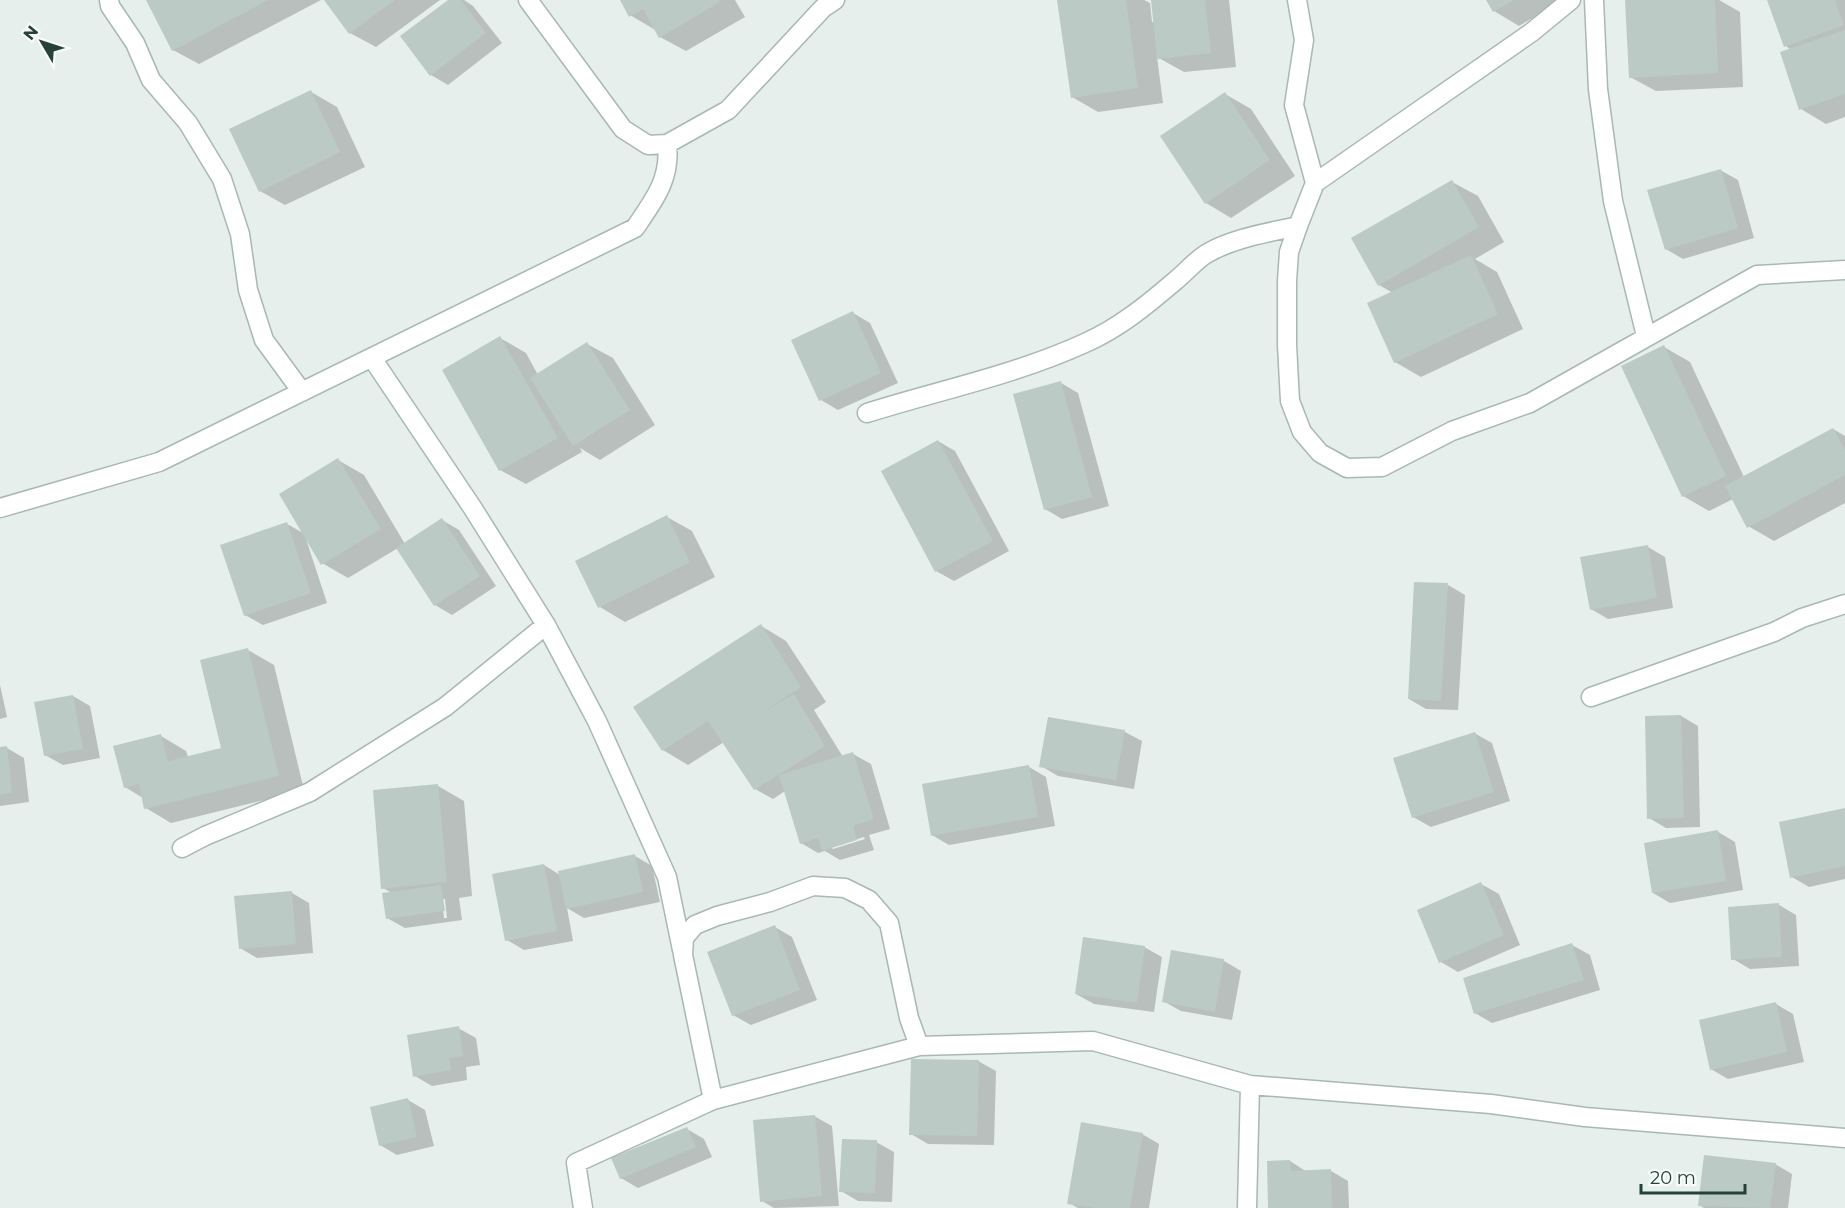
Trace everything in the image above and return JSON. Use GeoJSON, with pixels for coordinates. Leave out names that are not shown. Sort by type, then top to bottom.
{"type":"FeatureCollection","features":[{"type":"Feature","properties":{"kind":"street"},"geometry":{"type":"LineString","coordinates":[[110,0],[110,6],[135,43],[152,80],[188,123],[222,179],[240,234],[248,290],[264,340],[302,392]]}},
{"type":"Feature","properties":{"kind":"street"},"geometry":{"type":"LineString","coordinates":[[528,0],[623,129],[648,145],[667,144],[728,110],[823,8],[836,0]]}},
{"type":"Feature","properties":{"kind":"street"},"geometry":{"type":"LineString","coordinates":[[1297,0],[1304,40],[1294,105],[1315,183]]}},
{"type":"Feature","properties":{"kind":"street"},"geometry":{"type":"LineString","coordinates":[[1571,0],[1532,32],[1315,183],[1289,252],[1287,281],[1290,401],[1302,432],[1320,453],[1347,468],[1382,467],[1452,431],[1530,403],[1757,275],[1845,270]]}},
{"type":"Feature","properties":{"kind":"street"},"geometry":{"type":"LineString","coordinates":[[1594,0],[1598,89],[1613,201],[1646,336]]}},
{"type":"Feature","properties":{"kind":"street"},"geometry":{"type":"LineString","coordinates":[[0,508],[159,462],[635,228],[660,191],[669,160],[667,144]]}},
{"type":"Feature","properties":{"kind":"street"},"geometry":{"type":"LineString","coordinates":[[867,413],[923,395],[977,382],[1085,343],[1113,329],[1145,307],[1205,255],[1242,239],[1298,226]]}},
{"type":"Feature","properties":{"kind":"street"},"geometry":{"type":"LineString","coordinates":[[372,358],[472,507],[546,625],[597,721],[667,877],[713,1100]]}},
{"type":"Feature","properties":{"kind":"street"},"geometry":{"type":"LineString","coordinates":[[1591,697],[1774,632],[1802,618],[1845,604]]}},
{"type":"Feature","properties":{"kind":"street"},"geometry":{"type":"LineString","coordinates":[[182,849],[205,836],[310,792],[445,707],[546,625]]}},
{"type":"Feature","properties":{"kind":"street"},"geometry":{"type":"LineString","coordinates":[[683,955],[684,938],[695,925],[813,886],[845,888],[868,900],[889,923],[909,1018],[919,1046]]}},
{"type":"Feature","properties":{"kind":"street"},"geometry":{"type":"LineString","coordinates":[[583,1208],[576,1163],[713,1100],[919,1046],[1093,1041],[1250,1085],[1491,1104],[1585,1117],[1845,1138]]}},
{"type":"Feature","properties":{"kind":"street"},"geometry":{"type":"LineString","coordinates":[[1247,1208],[1250,1085]]}},
{"type":"Feature","properties":{"kind":"building"},"geometry":{"type":"Polygon","coordinates":[[[146,0],[268,0],[172,51],[146,0]]]}},
{"type":"Feature","properties":{"kind":"building"},"geometry":{"type":"Polygon","coordinates":[[[324,0],[395,0],[349,34],[324,0]]]}},
{"type":"Feature","properties":{"kind":"building"},"geometry":{"type":"Polygon","coordinates":[[[448,0],[461,0],[486,33],[430,76],[400,36],[448,0]]]}},
{"type":"Feature","properties":{"kind":"building"},"geometry":{"type":"Polygon","coordinates":[[[620,0],[719,0],[720,2],[659,38],[643,9],[629,17],[620,0]]]}},
{"type":"Feature","properties":{"kind":"building"},"geometry":{"type":"Polygon","coordinates":[[[1057,0],[1126,0],[1138,88],[1071,98],[1057,0]]]}},
{"type":"Feature","properties":{"kind":"building"},"geometry":{"type":"Polygon","coordinates":[[[1151,0],[1205,0],[1211,53],[1157,59],[1151,0]]]}},
{"type":"Feature","properties":{"kind":"building"},"geometry":{"type":"Polygon","coordinates":[[[1486,0],[1514,0],[1493,12],[1486,0]]]}},
{"type":"Feature","properties":{"kind":"building"},"geometry":{"type":"Polygon","coordinates":[[[1625,0],[1715,0],[1718,73],[1629,78],[1625,0]]]}},
{"type":"Feature","properties":{"kind":"building"},"geometry":{"type":"Polygon","coordinates":[[[1767,0],[1835,0],[1844,25],[1784,47],[1767,0]]]}},
{"type":"Feature","properties":{"kind":"building"},"geometry":{"type":"Polygon","coordinates":[[[1845,30],[1845,94],[1799,110],[1780,52],[1845,30]]]}},
{"type":"Feature","properties":{"kind":"building"},"geometry":{"type":"Polygon","coordinates":[[[311,90],[340,152],[259,192],[229,129],[311,90]]]}},
{"type":"Feature","properties":{"kind":"building"},"geometry":{"type":"Polygon","coordinates":[[[1225,92],[1270,160],[1205,204],[1160,136],[1225,92]]]}},
{"type":"Feature","properties":{"kind":"building"},"geometry":{"type":"Polygon","coordinates":[[[1721,169],[1738,228],[1665,250],[1647,190],[1721,169]]]}},
{"type":"Feature","properties":{"kind":"building"},"geometry":{"type":"Polygon","coordinates":[[[1452,180],[1479,227],[1378,286],[1351,238],[1452,180]]]}},
{"type":"Feature","properties":{"kind":"building"},"geometry":{"type":"Polygon","coordinates":[[[1471,255],[1498,314],[1394,363],[1367,303],[1471,255]]]}},
{"type":"Feature","properties":{"kind":"building"},"geometry":{"type":"Polygon","coordinates":[[[853,311],[881,373],[819,401],[791,340],[853,311]]]}},
{"type":"Feature","properties":{"kind":"building"},"geometry":{"type":"Polygon","coordinates":[[[500,336],[558,438],[499,471],[442,370],[500,336]]]}},
{"type":"Feature","properties":{"kind":"building"},"geometry":{"type":"Polygon","coordinates":[[[587,342],[630,410],[573,446],[530,378],[587,342]]]}},
{"type":"Feature","properties":{"kind":"building"},"geometry":{"type":"Polygon","coordinates":[[[1664,345],[1726,476],[1682,497],[1621,366],[1664,345]]]}},
{"type":"Feature","properties":{"kind":"building"},"geometry":{"type":"Polygon","coordinates":[[[1061,381],[1092,497],[1044,510],[1013,394],[1061,381]]]}},
{"type":"Feature","properties":{"kind":"building"},"geometry":{"type":"Polygon","coordinates":[[[1833,428],[1845,450],[1845,475],[1747,528],[1725,486],[1833,428]]]}},
{"type":"Feature","properties":{"kind":"building"},"geometry":{"type":"Polygon","coordinates":[[[938,440],[993,541],[935,572],[881,471],[938,440]]]}},
{"type":"Feature","properties":{"kind":"building"},"geometry":{"type":"Polygon","coordinates":[[[338,458],[381,529],[321,565],[279,494],[338,458]]]}},
{"type":"Feature","properties":{"kind":"building"},"geometry":{"type":"Polygon","coordinates":[[[667,515],[690,562],[598,608],[575,561],[667,515]]]}},
{"type":"Feature","properties":{"kind":"building"},"geometry":{"type":"Polygon","coordinates":[[[442,518],[480,576],[434,606],[396,548],[442,518]]]}},
{"type":"Feature","properties":{"kind":"building"},"geometry":{"type":"Polygon","coordinates":[[[287,522],[311,593],[244,616],[220,545],[287,522]]]}},
{"type":"Feature","properties":{"kind":"building"},"geometry":{"type":"Polygon","coordinates":[[[1648,545],[1657,598],[1590,610],[1580,557],[1648,545]]]}},
{"type":"Feature","properties":{"kind":"building"},"geometry":{"type":"Polygon","coordinates":[[[1414,582],[1448,583],[1441,701],[1408,699],[1414,582]]]}},
{"type":"Feature","properties":{"kind":"building"},"geometry":{"type":"Polygon","coordinates":[[[761,624],[801,687],[763,712],[794,694],[825,746],[754,790],[708,721],[662,751],[633,707],[761,624]]]}},
{"type":"Feature","properties":{"kind":"building"},"geometry":{"type":"Polygon","coordinates":[[[248,648],[279,776],[144,809],[139,784],[124,788],[113,746],[161,734],[168,761],[221,748],[200,660],[248,648]]]}},
{"type":"Feature","properties":{"kind":"building"},"geometry":{"type":"Polygon","coordinates":[[[73,695],[83,749],[44,756],[34,702],[73,695]]]}},
{"type":"Feature","properties":{"kind":"building"},"geometry":{"type":"Polygon","coordinates":[[[1681,715],[1684,818],[1647,819],[1645,716],[1681,715]]]}},
{"type":"Feature","properties":{"kind":"building"},"geometry":{"type":"Polygon","coordinates":[[[1048,717],[1125,730],[1116,780],[1039,767],[1048,717]]]}},
{"type":"Feature","properties":{"kind":"building"},"geometry":{"type":"Polygon","coordinates":[[[1475,732],[1494,792],[1412,818],[1393,758],[1475,732]]]}},
{"type":"Feature","properties":{"kind":"building"},"geometry":{"type":"Polygon","coordinates":[[[7,746],[12,793],[0,795],[0,747],[7,746]]]}},
{"type":"Feature","properties":{"kind":"building"},"geometry":{"type":"Polygon","coordinates":[[[853,752],[874,819],[853,826],[857,840],[822,851],[818,838],[800,844],[779,775],[853,752]]]}},
{"type":"Feature","properties":{"kind":"building"},"geometry":{"type":"Polygon","coordinates":[[[1029,765],[1038,817],[931,836],[922,784],[1029,765]]]}},
{"type":"Feature","properties":{"kind":"building"},"geometry":{"type":"Polygon","coordinates":[[[438,784],[447,882],[381,889],[373,790],[438,784]]]}},
{"type":"Feature","properties":{"kind":"building"},"geometry":{"type":"Polygon","coordinates":[[[1845,808],[1845,866],[1790,878],[1779,822],[1845,808]]]}},
{"type":"Feature","properties":{"kind":"building"},"geometry":{"type":"Polygon","coordinates":[[[1718,830],[1726,881],[1652,893],[1644,843],[1718,830]]]}},
{"type":"Feature","properties":{"kind":"building"},"geometry":{"type":"Polygon","coordinates":[[[635,854],[643,892],[566,909],[558,871],[635,854]]]}},
{"type":"Feature","properties":{"kind":"building"},"geometry":{"type":"Polygon","coordinates":[[[544,864],[557,931],[505,941],[492,874],[544,864]]]}},
{"type":"Feature","properties":{"kind":"building"},"geometry":{"type":"Polygon","coordinates":[[[1481,882],[1504,935],[1439,963],[1417,910],[1481,882]]]}},
{"type":"Feature","properties":{"kind":"building"},"geometry":{"type":"Polygon","coordinates":[[[441,885],[445,911],[386,919],[382,893],[441,885]]]}},
{"type":"Feature","properties":{"kind":"building"},"geometry":{"type":"Polygon","coordinates":[[[292,891],[296,944],[239,949],[234,896],[292,891]]]}},
{"type":"Feature","properties":{"kind":"building"},"geometry":{"type":"Polygon","coordinates":[[[1779,903],[1782,957],[1731,960],[1728,907],[1779,903]]]}},
{"type":"Feature","properties":{"kind":"building"},"geometry":{"type":"Polygon","coordinates":[[[775,925],[800,990],[732,1016],[707,952],[775,925]]]}},
{"type":"Feature","properties":{"kind":"building"},"geometry":{"type":"Polygon","coordinates":[[[1083,937],[1145,946],[1137,1003],[1075,994],[1083,937]]]}},
{"type":"Feature","properties":{"kind":"building"},"geometry":{"type":"Polygon","coordinates":[[[1572,943],[1584,980],[1474,1014],[1463,978],[1572,943]]]}},
{"type":"Feature","properties":{"kind":"building"},"geometry":{"type":"Polygon","coordinates":[[[1171,950],[1224,959],[1215,1012],[1162,1002],[1171,950]]]}},
{"type":"Feature","properties":{"kind":"building"},"geometry":{"type":"Polygon","coordinates":[[[1776,1002],[1787,1052],[1710,1070],[1699,1020],[1776,1002]]]}},
{"type":"Feature","properties":{"kind":"building"},"geometry":{"type":"Polygon","coordinates":[[[459,1026],[463,1056],[449,1058],[451,1070],[413,1077],[407,1035],[459,1026]]]}},
{"type":"Feature","properties":{"kind":"building"},"geometry":{"type":"Polygon","coordinates":[[[911,1059],[979,1060],[977,1136],[909,1135],[911,1059]]]}},
{"type":"Feature","properties":{"kind":"building"},"geometry":{"type":"Polygon","coordinates":[[[408,1098],[417,1137],[379,1146],[370,1107],[408,1098]]]}},
{"type":"Feature","properties":{"kind":"building"},"geometry":{"type":"Polygon","coordinates":[[[815,1115],[822,1196],[760,1202],[753,1120],[815,1115]]]}},
{"type":"Feature","properties":{"kind":"building"},"geometry":{"type":"Polygon","coordinates":[[[1081,1122],[1143,1133],[1130,1208],[1094,1208],[1067,1204],[1081,1122]]]}},
{"type":"Feature","properties":{"kind":"building"},"geometry":{"type":"Polygon","coordinates":[[[687,1127],[696,1147],[620,1179],[611,1158],[687,1127]]]}},
{"type":"Feature","properties":{"kind":"building"},"geometry":{"type":"Polygon","coordinates":[[[842,1139],[877,1140],[875,1193],[839,1192],[842,1139]]]}},
{"type":"Feature","properties":{"kind":"building"},"geometry":{"type":"Polygon","coordinates":[[[1704,1155],[1776,1163],[1770,1208],[1698,1206],[1704,1155]]]}},
{"type":"Feature","properties":{"kind":"building"},"geometry":{"type":"Polygon","coordinates":[[[1290,1160],[1291,1171],[1331,1169],[1332,1208],[1268,1208],[1267,1161],[1290,1160]]]}}]}
